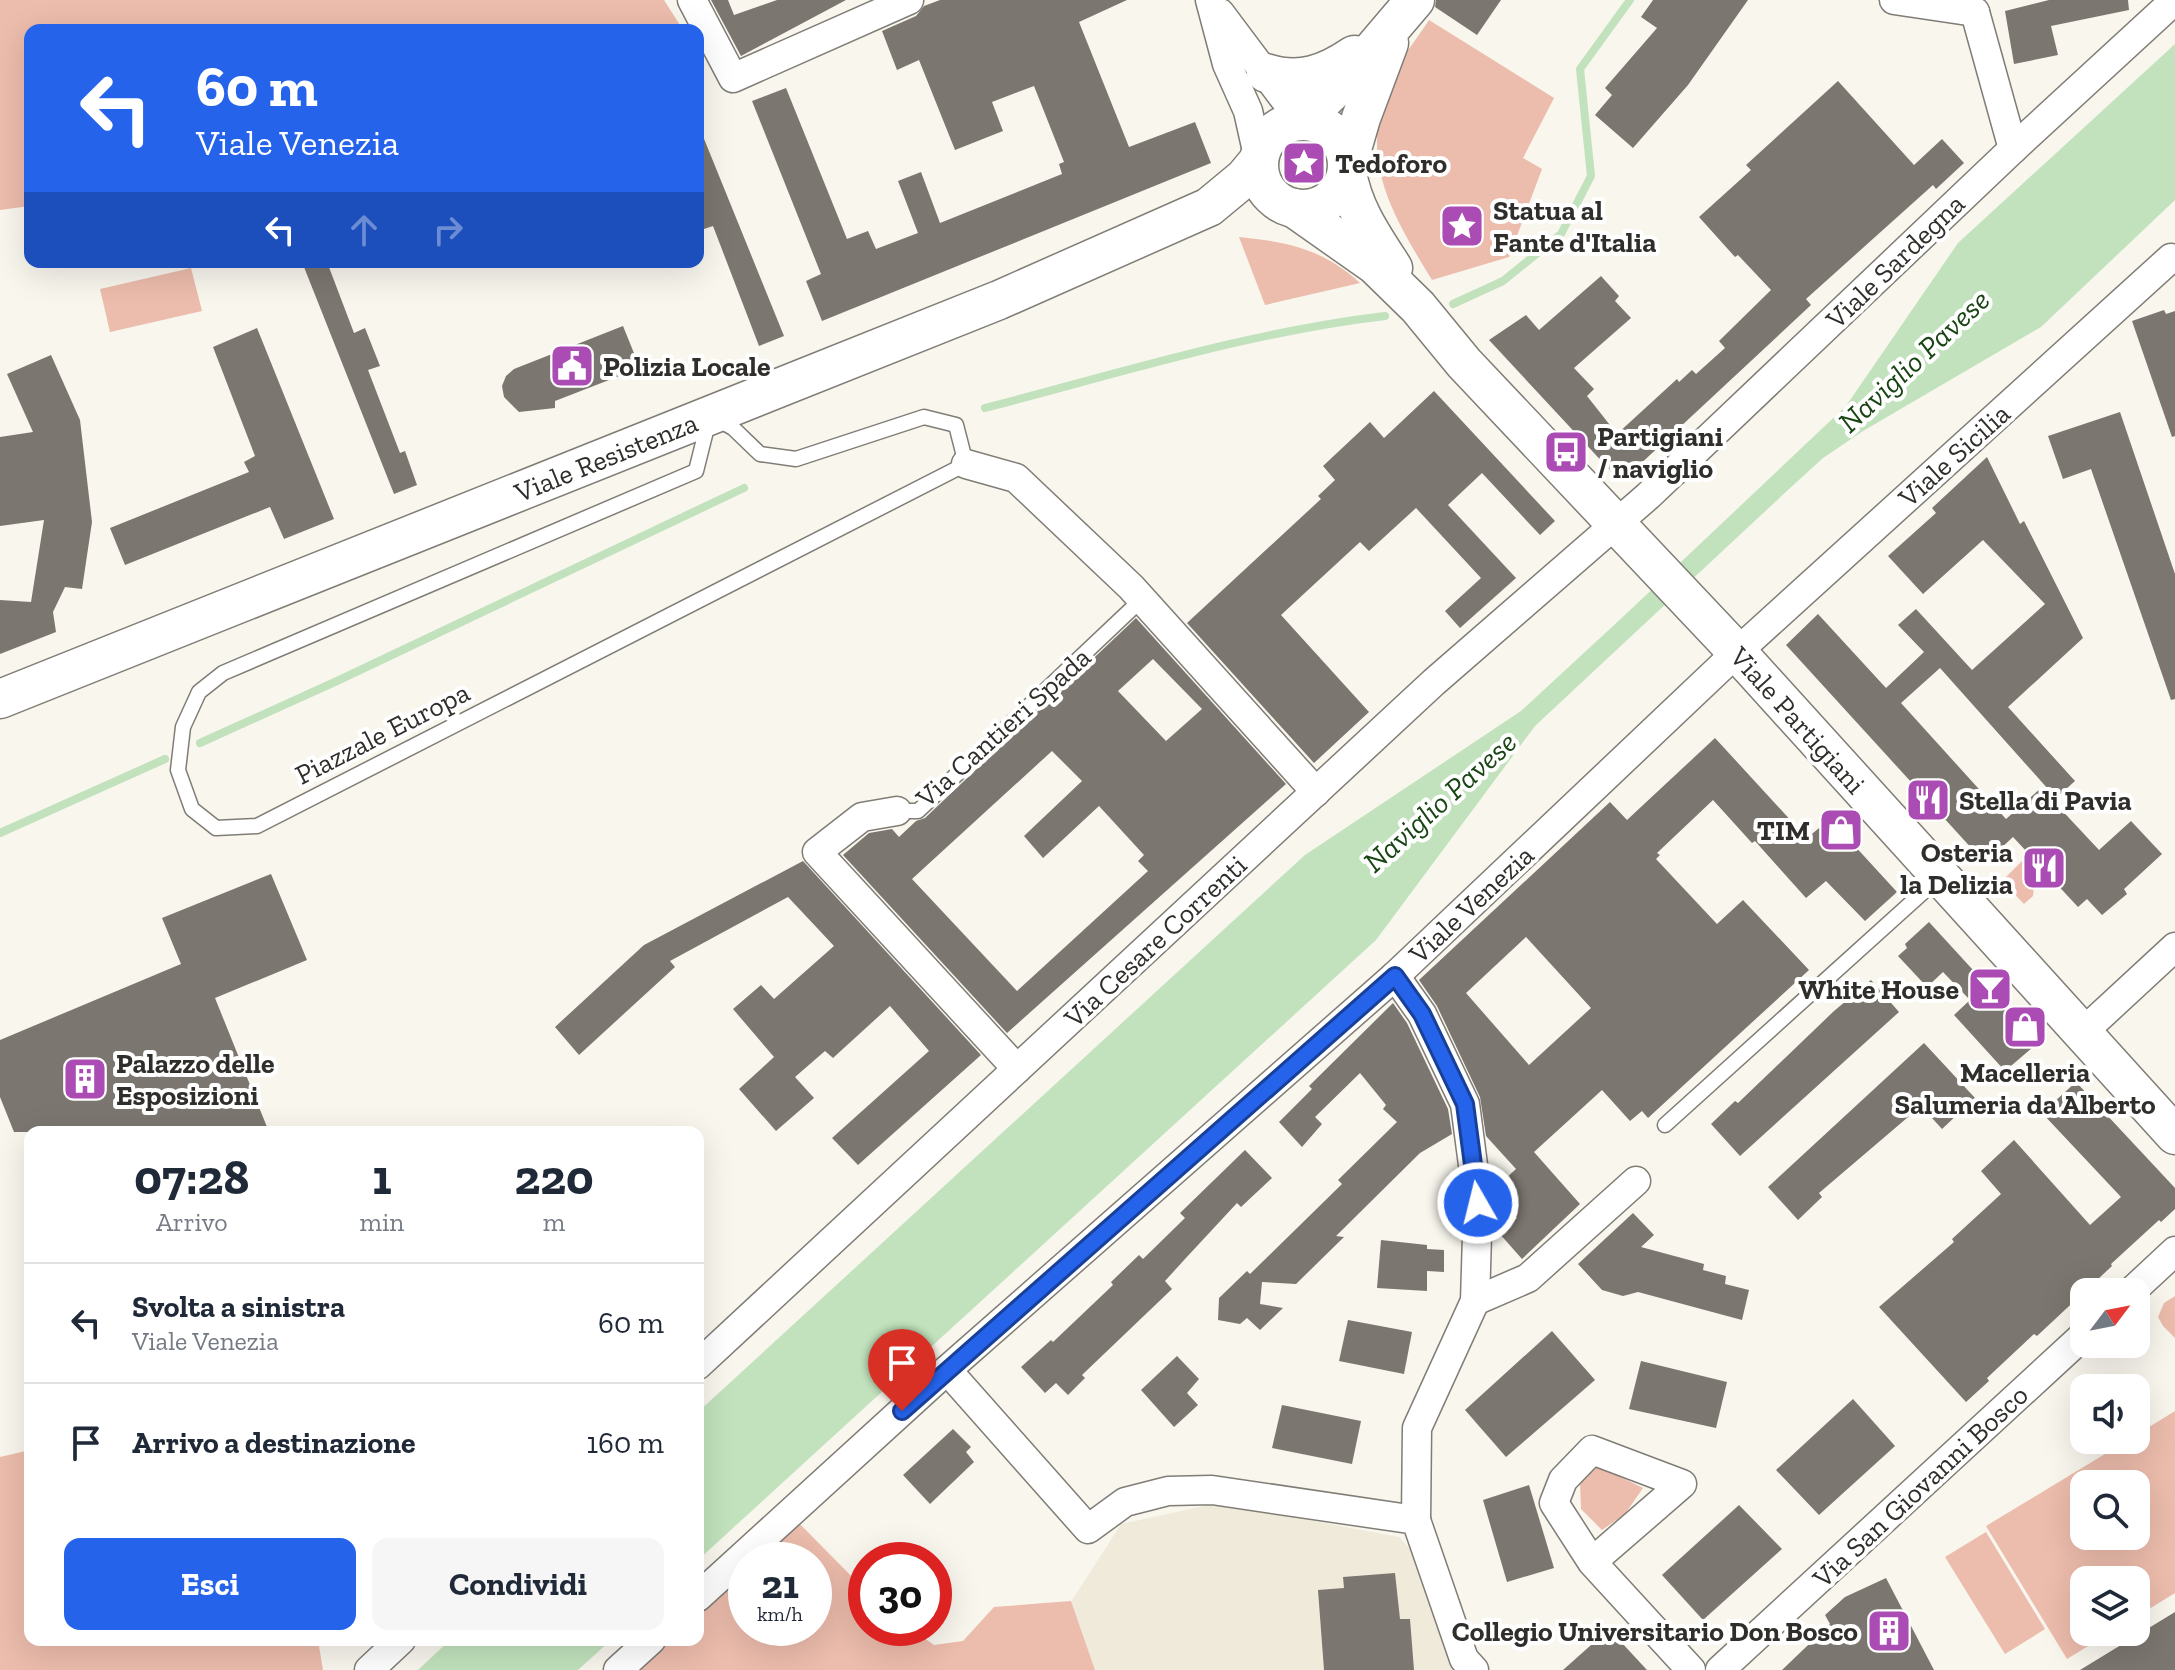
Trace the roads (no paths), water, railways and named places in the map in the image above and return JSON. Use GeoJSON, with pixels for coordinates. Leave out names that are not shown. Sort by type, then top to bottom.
{"type":"FeatureCollection","features":[{"type":"Feature","properties":{"kind":"main road"},"geometry":{"type":"LineString","coordinates":[[1266,73],[1293,78],[1323,74],[1405,13]]}},
{"type":"Feature","properties":{"kind":"main road"},"geometry":{"type":"LineString","coordinates":[[1301,121],[1358,67],[1405,13]]}},
{"type":"Feature","properties":{"kind":"main road"},"geometry":{"type":"LineString","coordinates":[[1347,168],[1345,149],[1337,136],[1326,127],[1301,121],[1288,123],[1272,134],[1263,146],[1259,160],[1265,188],[1275,199],[1291,207],[1316,208],[1340,191],[1347,168],[1361,118],[1405,13]]}},
{"type":"Feature","properties":{"kind":"main road","name":"Viale Resistenza"},"geometry":{"type":"LineString","coordinates":[[0,699],[999,300],[1209,207],[1244,178],[1259,160]]}},
{"type":"Feature","properties":{"kind":"main road","name":"Viale Partigiani"},"geometry":{"type":"LineString","coordinates":[[1347,168],[1354,201],[1367,230],[1418,307],[1464,363],[1730,644],[2175,1135]]}},
{"type":"Feature","properties":{"kind":"main road","name":"Viale Resistenza"},"geometry":{"type":"LineString","coordinates":[[1209,207],[1255,203],[1291,207]]}},
{"type":"Feature","properties":{"kind":"main road","name":"Viale Partigiani"},"geometry":{"type":"LineString","coordinates":[[1291,207],[1375,265],[1418,307]]}},
{"type":"Feature","properties":{"kind":"street"},"geometry":{"type":"LineString","coordinates":[[692,0],[733,78],[909,0]]}},
{"type":"Feature","properties":{"kind":"street"},"geometry":{"type":"LineString","coordinates":[[1211,0],[1301,121]]}},
{"type":"Feature","properties":{"kind":"street"},"geometry":{"type":"LineString","coordinates":[[1211,0],[1227,64],[1248,111],[1259,160]]}},
{"type":"Feature","properties":{"kind":"street"},"geometry":{"type":"LineString","coordinates":[[1894,0],[1980,6],[2013,149]]}},
{"type":"Feature","properties":{"kind":"street","name":"Viale Sardegna"},"geometry":{"type":"LineString","coordinates":[[1617,524],[2175,0]]}},
{"type":"Feature","properties":{"kind":"street","name":"Viale Sicilia"},"geometry":{"type":"LineString","coordinates":[[1730,644],[2171,258]]}},
{"type":"Feature","properties":{"kind":"street"},"geometry":{"type":"LineString","coordinates":[[966,464],[1016,478],[1142,599],[1316,792]]}},
{"type":"Feature","properties":{"kind":"street","name":"Via Cesare Correnti"},"geometry":{"type":"LineString","coordinates":[[704,1359],[1434,682],[1617,524]]}},
{"type":"Feature","properties":{"kind":"street","name":"Viale Venezia"},"geometry":{"type":"LineString","coordinates":[[704,1592],[947,1370],[1395,976],[1730,644]]}},
{"type":"Feature","properties":{"kind":"street","name":"Via Cantieri Spada"},"geometry":{"type":"LineString","coordinates":[[897,811],[862,817],[817,852],[1017,1069]]}},
{"type":"Feature","properties":{"kind":"street"},"geometry":{"type":"LineString","coordinates":[[2083,1032],[2175,947]]}},
{"type":"Feature","properties":{"kind":"street"},"geometry":{"type":"LineString","coordinates":[[1395,976],[1422,1014],[1465,1104],[1478,1203],[1475,1301],[1417,1428],[1416,1520],[1464,1659],[1474,1670]]}},
{"type":"Feature","properties":{"kind":"street"},"geometry":{"type":"LineString","coordinates":[[1475,1301],[1528,1278],[1636,1181]]}},
{"type":"Feature","properties":{"kind":"street"},"geometry":{"type":"LineString","coordinates":[[2146,1278],[2175,1251]]}},
{"type":"Feature","properties":{"kind":"street","name":"Via San Giovanni Bosco"},"geometry":{"type":"LineString","coordinates":[[1720,1670],[2070,1348]]}},
{"type":"Feature","properties":{"kind":"street"},"geometry":{"type":"LineString","coordinates":[[947,1370],[1088,1529],[1125,1502],[1168,1491],[1212,1490],[1416,1520]]}},
{"type":"Feature","properties":{"kind":"street"},"geometry":{"type":"LineString","coordinates":[[1592,1562],[1691,1670]]}},
{"type":"Feature","properties":{"kind":"street"},"geometry":{"type":"LineString","coordinates":[[369,1670],[395,1646]]}},
{"type":"Feature","properties":{"kind":"street"},"geometry":{"type":"LineString","coordinates":[[618,1670],[644,1646]]}},
{"type":"Feature","properties":{"kind":"lane","name":"Piazzale Europa"},"geometry":{"type":"LineString","coordinates":[[710,415],[696,471],[223,673],[199,692],[183,727],[178,770],[192,809],[216,828],[257,826],[966,464]]}},
{"type":"Feature","properties":{"kind":"lane"},"geometry":{"type":"LineString","coordinates":[[710,415],[733,428],[760,454],[796,459],[924,417],[956,425],[966,464]]}},
{"type":"Feature","properties":{"kind":"lane","name":"Via Cantieri Spada"},"geometry":{"type":"LineString","coordinates":[[897,811],[918,811],[1142,599]]}},
{"type":"Feature","properties":{"kind":"lane"},"geometry":{"type":"LineString","coordinates":[[1665,1125],[1941,876]]}},
{"type":"Feature","properties":{"kind":"water","name":"Naviglio Pavese"},"geometry":{"type":"Polygon","coordinates":[[[2175,44],[2175,200],[2041,327],[1863,431],[1823,458],[1789,489],[1535,726],[1376,940],[704,1555],[704,1406],[1305,855],[1521,711],[1626,614],[1846,406],[1958,243],[2175,44]]]}},
{"type":"Feature","properties":{"kind":"water"},"geometry":{"type":"Polygon","coordinates":[[[444,1646],[604,1646],[578,1670],[418,1670],[444,1646]]]}},
{"type":"Feature","properties":{"kind":"waterway"},"geometry":{"type":"LineString","coordinates":[[1453,304],[1503,281],[1561,234],[1591,176],[1580,69],[1630,0]]}},
{"type":"Feature","properties":{"kind":"waterway"},"geometry":{"type":"LineString","coordinates":[[985,408],[1233,343],[1385,316]]}},
{"type":"Feature","properties":{"kind":"waterway"},"geometry":{"type":"LineString","coordinates":[[200,743],[744,488]]}},
{"type":"Feature","properties":{"kind":"waterway"},"geometry":{"type":"LineString","coordinates":[[0,833],[165,759]]}},
{"type":"Feature","properties":{"kind":"place","name":"Tedoforo"},"geometry":{"type":"Point","coordinates":[1304,163]}},
{"type":"Feature","properties":{"kind":"place","name":"Statua al Fante d'Italia"},"geometry":{"type":"Point","coordinates":[1462,226]}},
{"type":"Feature","properties":{"kind":"place","name":"Polizia Locale"},"geometry":{"type":"Point","coordinates":[572,366]}},
{"type":"Feature","properties":{"kind":"place","name":"Partigiani / naviglio"},"geometry":{"type":"Point","coordinates":[1566,452]}},
{"type":"Feature","properties":{"kind":"place","name":"Stella di Pavia"},"geometry":{"type":"Point","coordinates":[1928,800]}},
{"type":"Feature","properties":{"kind":"place","name":"TIM"},"geometry":{"type":"Point","coordinates":[1841,830]}},
{"type":"Feature","properties":{"kind":"place","name":"Osteria la Delizia"},"geometry":{"type":"Point","coordinates":[2044,868]}},
{"type":"Feature","properties":{"kind":"place","name":"White House"},"geometry":{"type":"Point","coordinates":[1990,989]}},
{"type":"Feature","properties":{"kind":"place","name":"Macelleria Salumeria da Alberto"},"geometry":{"type":"Point","coordinates":[2025,1027]}},
{"type":"Feature","properties":{"kind":"place","name":"Palazzo delle Esposizioni"},"geometry":{"type":"Point","coordinates":[85,1079]}},
{"type":"Feature","properties":{"kind":"place","name":"Collegio Universitario Don Bosco"},"geometry":{"type":"Point","coordinates":[1889,1631]}}]}
